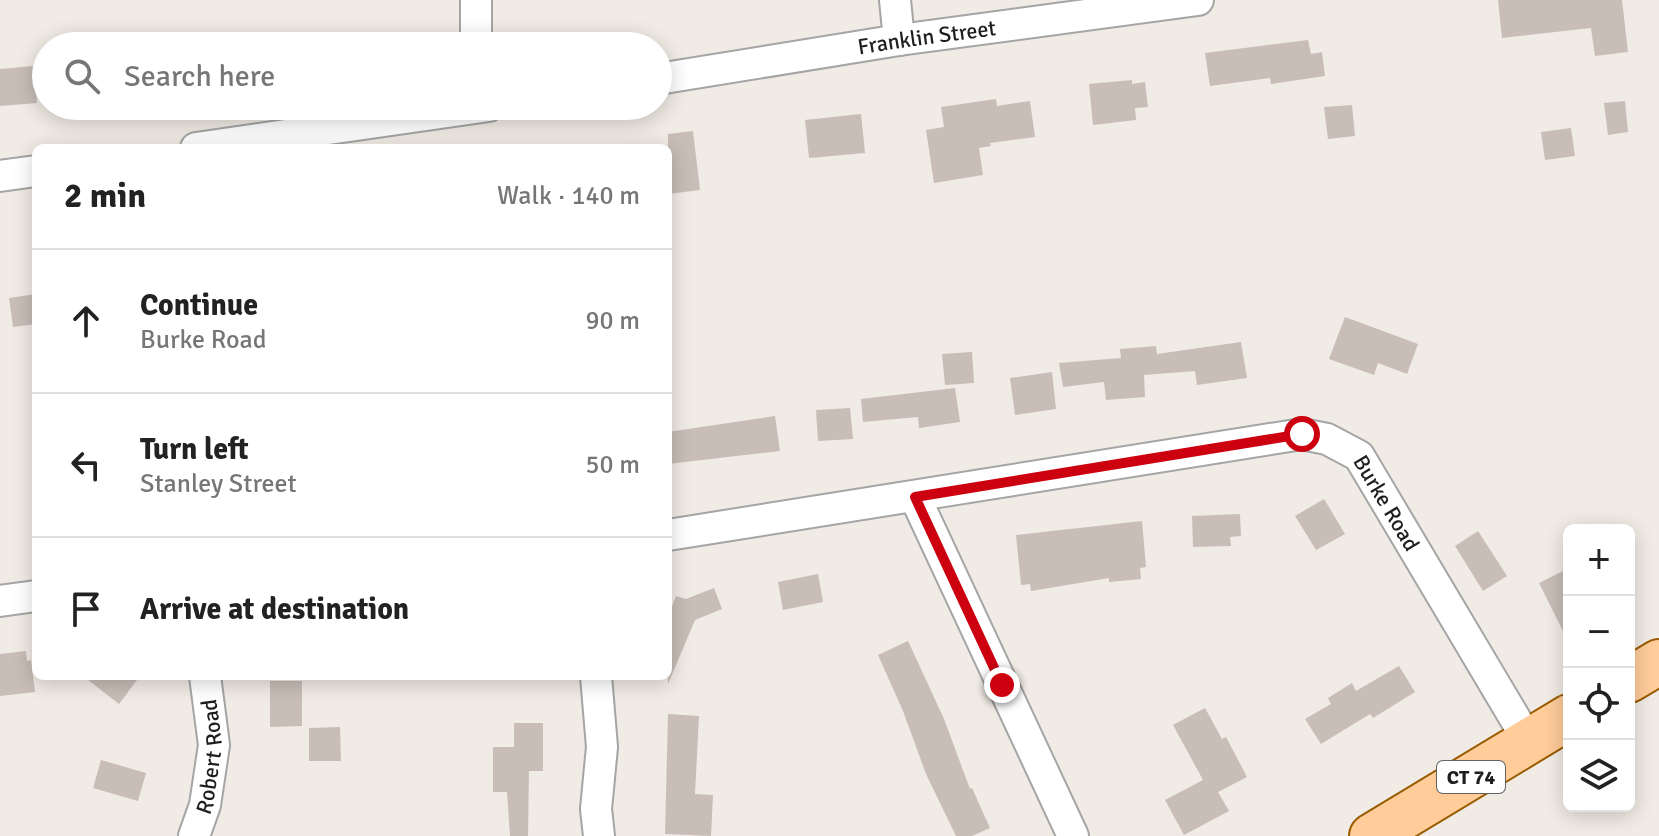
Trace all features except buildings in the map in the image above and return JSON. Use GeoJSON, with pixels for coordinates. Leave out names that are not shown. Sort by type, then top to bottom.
{"type":"FeatureCollection","features":[{"type":"Feature","properties":{"kind":"main road"},"geometry":{"type":"LineString","coordinates":[[1635,676],[1659,662]]}},
{"type":"Feature","properties":{"kind":"main road","name":"CT 74"},"geometry":{"type":"LineString","coordinates":[[1372,836],[1563,721]]}},
{"type":"Feature","properties":{"kind":"street"},"geometry":{"type":"LineString","coordinates":[[476,0],[476,32]]}},
{"type":"Feature","properties":{"kind":"street"},"geometry":{"type":"LineString","coordinates":[[895,0],[899,40]]}},
{"type":"Feature","properties":{"kind":"street","name":"Franklin Street"},"geometry":{"type":"LineString","coordinates":[[672,77],[899,40],[1198,0]]}},
{"type":"Feature","properties":{"kind":"street"},"geometry":{"type":"LineString","coordinates":[[224,144],[389,120]]}},
{"type":"Feature","properties":{"kind":"street"},"geometry":{"type":"LineString","coordinates":[[0,176],[32,172]]}},
{"type":"Feature","properties":{"kind":"street","name":"Burke Road"},"geometry":{"type":"LineString","coordinates":[[672,534],[1302,434],[1327,439],[1359,456],[1529,742]]}},
{"type":"Feature","properties":{"kind":"street"},"geometry":{"type":"LineString","coordinates":[[915,497],[1073,836]]}},
{"type":"Feature","properties":{"kind":"street"},"geometry":{"type":"LineString","coordinates":[[0,601],[32,597]]}},
{"type":"Feature","properties":{"kind":"street","name":"Robert Road"},"geometry":{"type":"LineString","coordinates":[[194,836],[205,805],[214,745],[206,680]]}},
{"type":"Feature","properties":{"kind":"street"},"geometry":{"type":"LineString","coordinates":[[596,680],[602,747],[596,809],[599,836]]}},
{"type":"Feature","properties":{"kind":"route"},"geometry":{"type":"LineString","coordinates":[[1002,685],[915,497],[1302,434]]}}]}
